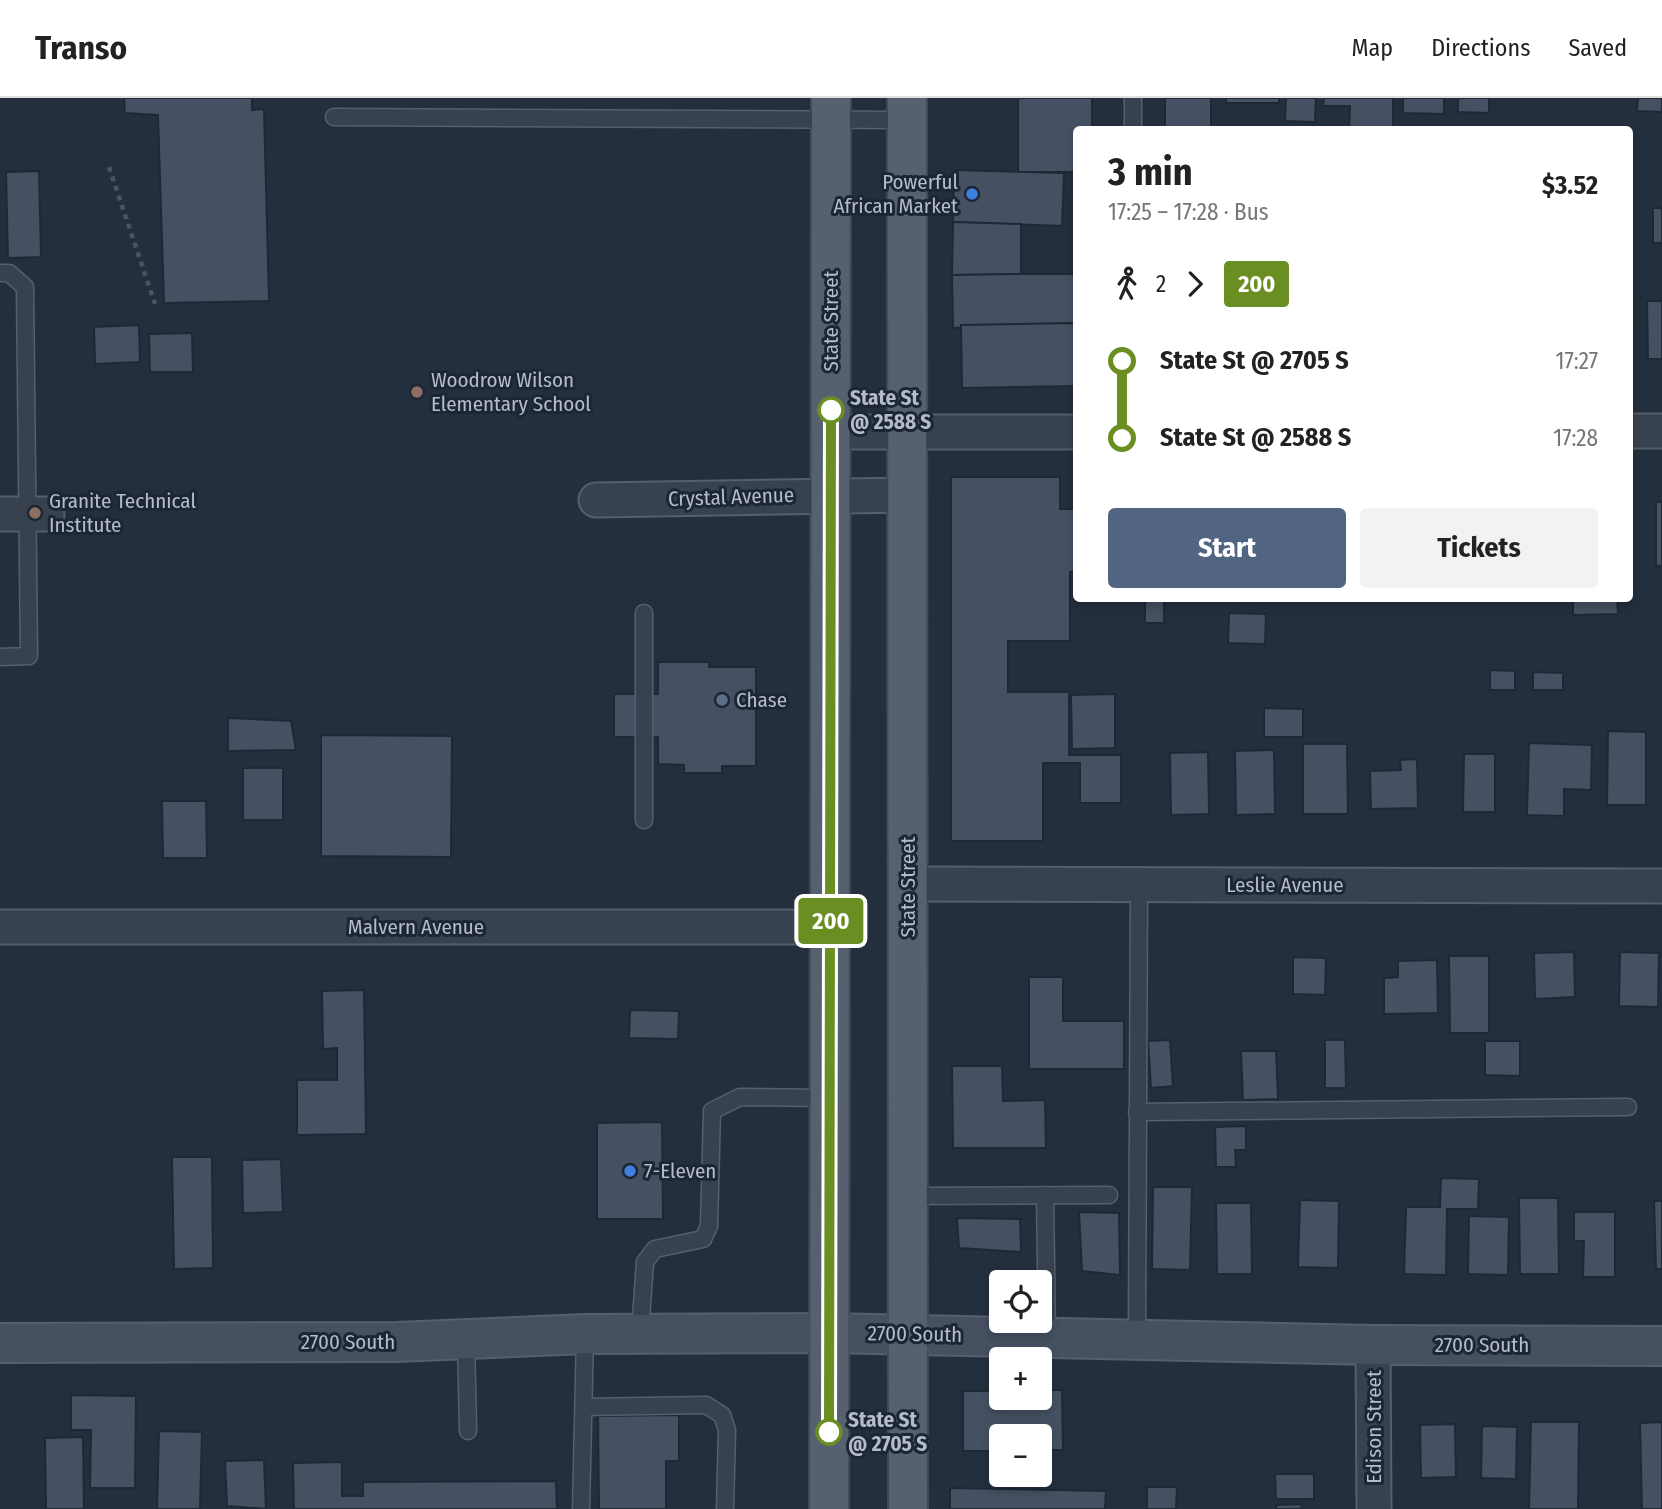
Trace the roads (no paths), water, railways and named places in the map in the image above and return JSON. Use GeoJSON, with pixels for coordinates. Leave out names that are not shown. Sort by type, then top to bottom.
{"type":"FeatureCollection","features":[{"type":"Feature","properties":{"kind":"main road","name":"State Street"},"geometry":{"type":"LineString","coordinates":[[829,1509],[831,109]]}},
{"type":"Feature","properties":{"kind":"main road","name":"State Street"},"geometry":{"type":"LineString","coordinates":[[907,109],[908,1509]]}},
{"type":"Feature","properties":{"kind":"street"},"geometry":{"type":"LineString","coordinates":[[1633,431],[1662,431]]}},
{"type":"Feature","properties":{"kind":"street"},"geometry":{"type":"LineString","coordinates":[[831,432],[1073,432]]}},
{"type":"Feature","properties":{"kind":"street","name":"Crystal Avenue"},"geometry":{"type":"LineString","coordinates":[[597,500],[832,494],[908,495]]}},
{"type":"Feature","properties":{"kind":"street","name":"Leslie Avenue"},"geometry":{"type":"LineString","coordinates":[[908,884],[1662,886]]}},
{"type":"Feature","properties":{"kind":"street","name":"Malvern Avenue"},"geometry":{"type":"LineString","coordinates":[[0,927],[831,927]]}},
{"type":"Feature","properties":{"kind":"street","name":"2700 South"},"geometry":{"type":"LineString","coordinates":[[0,1343],[397,1342],[640,1333],[908,1333],[1373,1345],[1662,1346]]}},
{"type":"Feature","properties":{"kind":"street","name":"Edison Street"},"geometry":{"type":"LineString","coordinates":[[1373,1345],[1374,1509]]}},
{"type":"Feature","properties":{"kind":"lane"},"geometry":{"type":"LineString","coordinates":[[1133,98],[1133,126]]}},
{"type":"Feature","properties":{"kind":"lane"},"geometry":{"type":"LineString","coordinates":[[334,117],[907,109]]}},
{"type":"Feature","properties":{"kind":"lane"},"geometry":{"type":"LineString","coordinates":[[0,273],[9,273],[25,287],[25,514],[29,656],[0,657]]}},
{"type":"Feature","properties":{"kind":"lane"},"geometry":{"type":"LineString","coordinates":[[644,613],[644,820]]}},
{"type":"Feature","properties":{"kind":"lane"},"geometry":{"type":"LineString","coordinates":[[1137,1339],[1139,885]]}},
{"type":"Feature","properties":{"kind":"lane"},"geometry":{"type":"LineString","coordinates":[[640,1333],[645,1262],[655,1249],[703,1239],[709,1226],[712,1111],[740,1097],[830,1098]]}},
{"type":"Feature","properties":{"kind":"lane"},"geometry":{"type":"LineString","coordinates":[[1137,1112],[1628,1107]]}},
{"type":"Feature","properties":{"kind":"lane"},"geometry":{"type":"LineString","coordinates":[[1045,1195],[1047,1336]]}},
{"type":"Feature","properties":{"kind":"lane"},"geometry":{"type":"LineString","coordinates":[[908,1196],[1109,1195]]}},
{"type":"Feature","properties":{"kind":"lane"},"geometry":{"type":"LineString","coordinates":[[581,1509],[586,1334]]}},
{"type":"Feature","properties":{"kind":"lane"},"geometry":{"type":"LineString","coordinates":[[466,1338],[468,1431]]}},
{"type":"Feature","properties":{"kind":"lane"},"geometry":{"type":"LineString","coordinates":[[584,1407],[706,1405],[722,1415],[727,1430],[725,1509]]}},
{"type":"Feature","properties":{"kind":"place","name":"Powerful African Market"},"geometry":{"type":"Point","coordinates":[972,194]}},
{"type":"Feature","properties":{"kind":"place","name":"Woodrow Wilson Elementary School"},"geometry":{"type":"Point","coordinates":[417,392]}},
{"type":"Feature","properties":{"kind":"place","name":"State St @ 2588 S"},"geometry":{"type":"Point","coordinates":[831,410]}},
{"type":"Feature","properties":{"kind":"place","name":"Granite Technical Institute"},"geometry":{"type":"Point","coordinates":[35,513]}},
{"type":"Feature","properties":{"kind":"place","name":"Chase"},"geometry":{"type":"Point","coordinates":[722,700]}},
{"type":"Feature","properties":{"kind":"place","name":"7-Eleven"},"geometry":{"type":"Point","coordinates":[630,1171]}},
{"type":"Feature","properties":{"kind":"place","name":"State St @ 2705 S"},"geometry":{"type":"Point","coordinates":[829,1432]}}]}
